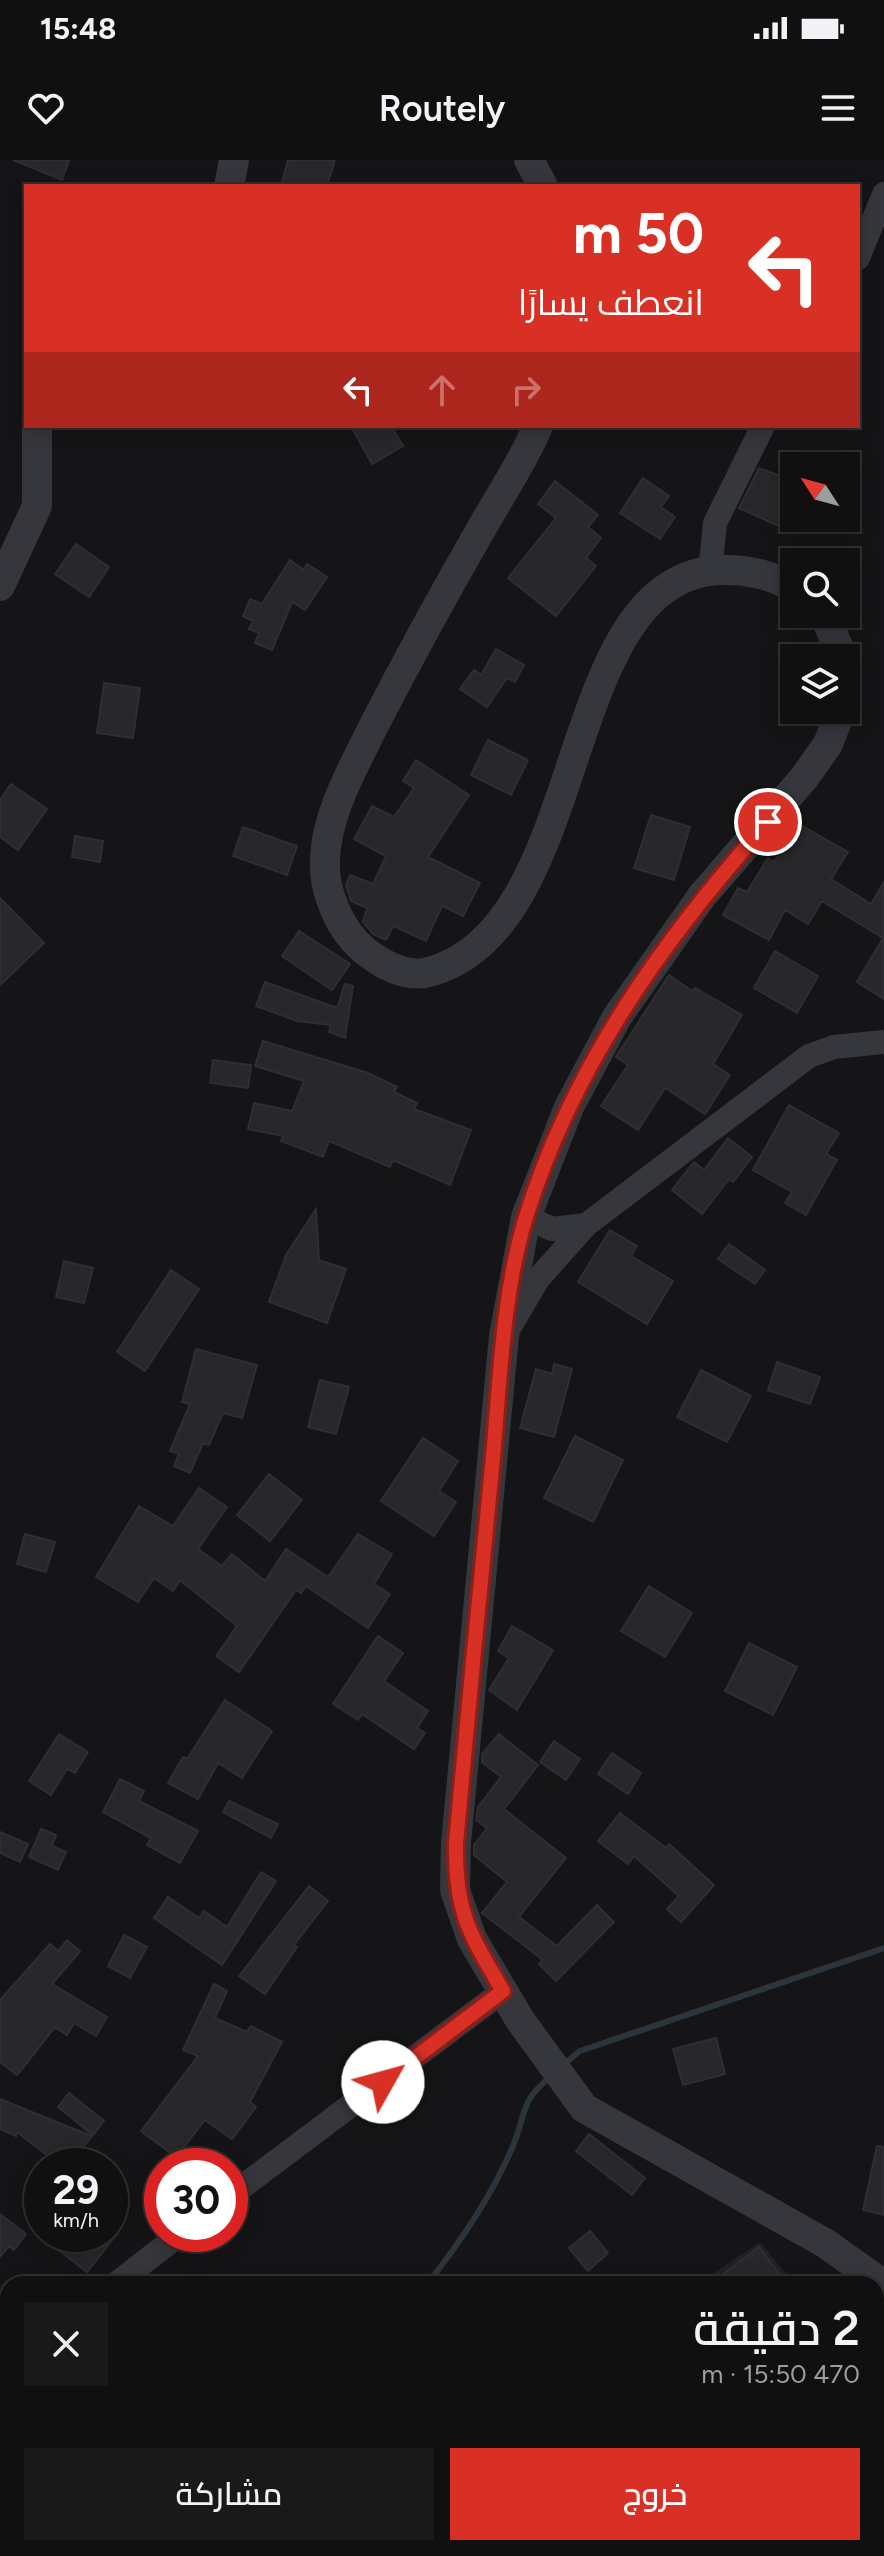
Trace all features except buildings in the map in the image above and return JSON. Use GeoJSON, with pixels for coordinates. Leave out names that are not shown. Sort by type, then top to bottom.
{"type":"FeatureCollection","features":[{"type":"Feature","properties":{"kind":"street"},"geometry":{"type":"LineString","coordinates":[[229,184],[234,160]]}},
{"type":"Feature","properties":{"kind":"street"},"geometry":{"type":"LineString","coordinates":[[529,160],[542,184]]}},
{"type":"Feature","properties":{"kind":"street"},"geometry":{"type":"LineString","coordinates":[[860,253],[884,194]]}},
{"type":"Feature","properties":{"kind":"street"},"geometry":{"type":"LineString","coordinates":[[0,586],[37,506],[37,428]]}},
{"type":"Feature","properties":{"kind":"street"},"geometry":{"type":"LineString","coordinates":[[537,428],[414,646],[349,775],[335,815],[325,861],[330,897],[348,933],[372,957],[419,975],[447,968],[474,951],[496,928],[533,865],[623,634],[659,594],[682,579],[710,571],[764,575],[780,582]]}},
{"type":"Feature","properties":{"kind":"street"},"geometry":{"type":"LineString","coordinates":[[710,571],[715,523],[762,428]]}},
{"type":"Feature","properties":{"kind":"street"},"geometry":{"type":"LineString","coordinates":[[836,724],[828,744],[804,778],[702,896],[617,1017],[569,1107],[526,1217],[504,1336],[456,1843],[455,1890],[472,1939],[520,2020],[584,2108],[825,2243],[871,2276]]}},
{"type":"Feature","properties":{"kind":"street"},"geometry":{"type":"LineString","coordinates":[[504,1336],[538,1279],[586,1225],[809,1056],[834,1047],[884,1042]]}},
{"type":"Feature","properties":{"kind":"street"},"geometry":{"type":"LineString","coordinates":[[526,1217],[552,1229],[586,1225]]}},
{"type":"Feature","properties":{"kind":"street"},"geometry":{"type":"LineString","coordinates":[[248,2182],[503,1991]]}},
{"type":"Feature","properties":{"kind":"street"},"geometry":{"type":"LineString","coordinates":[[126,2276],[157,2252]]}},
{"type":"Feature","properties":{"kind":"shaded area"},"geometry":{"type":"Polygon","coordinates":[[[760,2242],[788,2276],[709,2276],[760,2242]]]}},
{"type":"Feature","properties":{"kind":"waterway"},"geometry":{"type":"LineString","coordinates":[[564,2064],[580,2051],[884,1948]]}},
{"type":"Feature","properties":{"kind":"waterway"},"geometry":{"type":"LineString","coordinates":[[433,2276],[463,2235],[505,2164],[528,2101],[550,2077]]}},
{"type":"Feature","properties":{"kind":"route"},"geometry":{"type":"LineString","coordinates":[[383,2082],[503,1991],[472,1939],[455,1890],[456,1843],[504,1336],[526,1217],[569,1107],[617,1017],[673,933],[768,822]]}}]}
